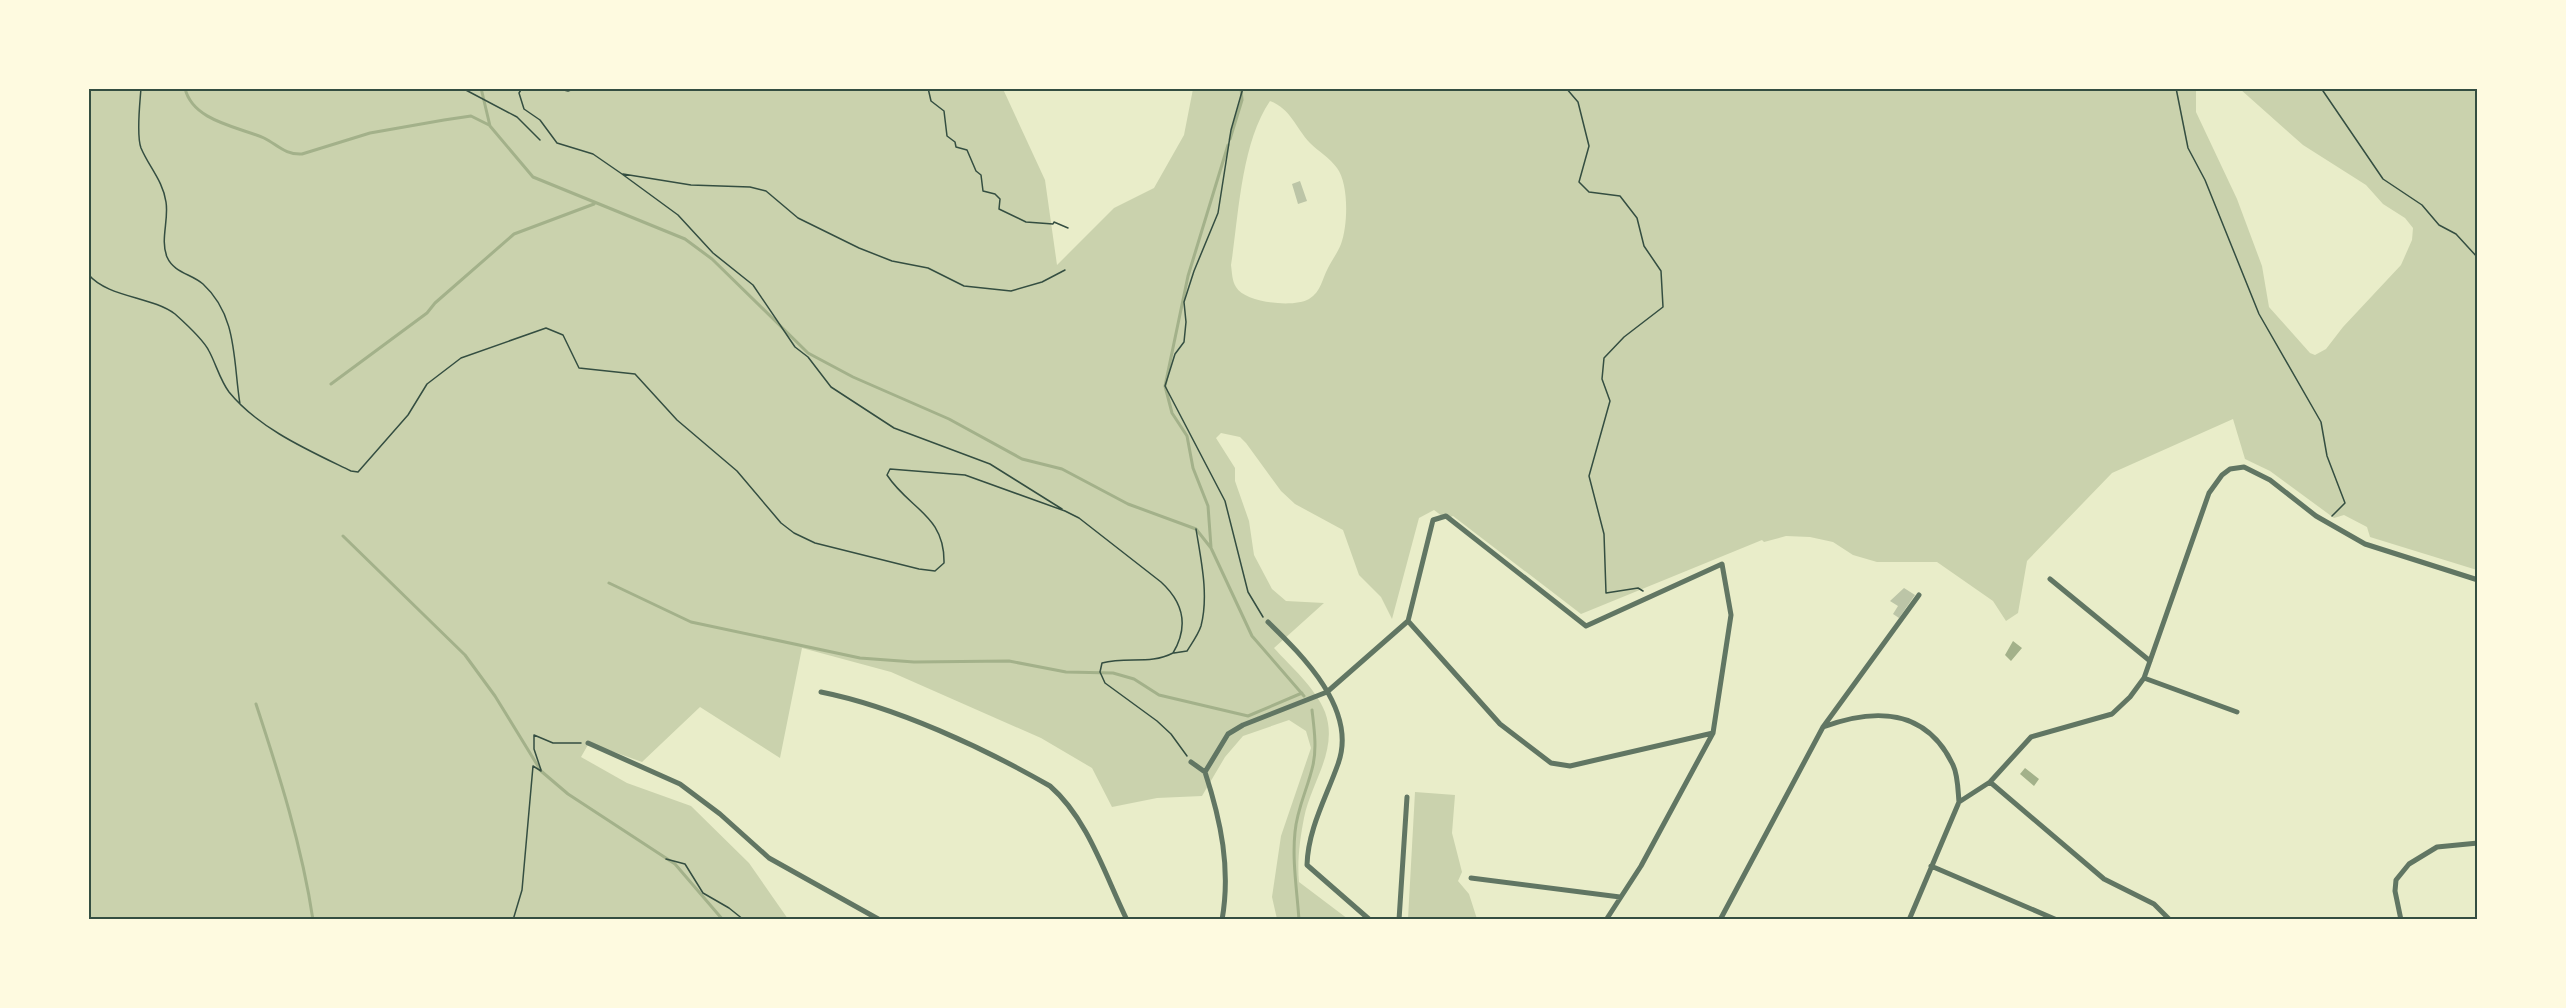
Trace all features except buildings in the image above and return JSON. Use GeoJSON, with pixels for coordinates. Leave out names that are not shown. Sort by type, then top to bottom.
{"type":"FeatureCollection","features":[{"type":"Feature","properties":{"kind":"street"},"geometry":{"type":"LineString","coordinates":[[1959,802],[1990,782],[2031,736],[2112,714],[2130,697],[2144,678],[2209,493],[2222,475],[2238,466],[2250,469],[2270,480],[2324,521],[2365,544],[2478,580]]}},
{"type":"Feature","properties":{"kind":"street"},"geometry":{"type":"LineString","coordinates":[[1205,772],[1228,734],[1243,725],[1327,692],[1408,621],[1433,520],[1446,516],[1586,626],[1649,595],[1722,564],[1731,615],[1713,733],[1641,866],[1606,920]]}},
{"type":"Feature","properties":{"kind":"street"},"geometry":{"type":"LineString","coordinates":[[2050,579],[2150,661]]}},
{"type":"Feature","properties":{"kind":"street"},"geometry":{"type":"LineString","coordinates":[[1720,920],[1823,727],[1919,595]]}},
{"type":"Feature","properties":{"kind":"street"},"geometry":{"type":"LineString","coordinates":[[1408,621],[1500,724],[1551,763],[1570,766],[1713,733]]}},
{"type":"Feature","properties":{"kind":"street"},"geometry":{"type":"LineString","coordinates":[[1268,622],[1297,651],[1327,692],[1341,725],[1340,762],[1308,844],[1307,865],[1370,920]]}},
{"type":"Feature","properties":{"kind":"street"},"geometry":{"type":"LineString","coordinates":[[2144,678],[2237,712]]}},
{"type":"Feature","properties":{"kind":"street"},"geometry":{"type":"LineString","coordinates":[[822,692],[859,700],[904,718],[1050,786],[1066,800],[1079,820],[1127,920]]}},
{"type":"Feature","properties":{"kind":"street"},"geometry":{"type":"LineString","coordinates":[[1823,727],[1848,718],[1879,714],[1902,718],[1931,734],[1954,766],[1959,802],[1909,920]]}},
{"type":"Feature","properties":{"kind":"street"},"geometry":{"type":"LineString","coordinates":[[588,743],[681,784],[720,814],[769,858],[880,920]]}},
{"type":"Feature","properties":{"kind":"street"},"geometry":{"type":"LineString","coordinates":[[1191,762],[1205,772],[1224,850],[1227,892],[1222,920]]}},
{"type":"Feature","properties":{"kind":"street"},"geometry":{"type":"LineString","coordinates":[[1990,782],[2104,879],[2154,904],[2170,920]]}},
{"type":"Feature","properties":{"kind":"street"},"geometry":{"type":"LineString","coordinates":[[1399,920],[1407,797]]}},
{"type":"Feature","properties":{"kind":"street"},"geometry":{"type":"LineString","coordinates":[[2402,920],[2395,891],[2396,880],[2409,864],[2437,847],[2478,843]]}},
{"type":"Feature","properties":{"kind":"street"},"geometry":{"type":"LineString","coordinates":[[1931,866],[2057,920]]}},
{"type":"Feature","properties":{"kind":"street"},"geometry":{"type":"LineString","coordinates":[[1471,878],[1620,897]]}},
{"type":"Feature","properties":{"kind":"path"},"geometry":{"type":"LineString","coordinates":[[141,88],[141,147],[159,177],[166,202],[164,241],[167,257],[187,276],[201,282],[223,312],[233,338],[240,404]]}},
{"type":"Feature","properties":{"kind":"path"},"geometry":{"type":"LineString","coordinates":[[462,88],[517,117],[540,140]]}},
{"type":"Feature","properties":{"kind":"path"},"geometry":{"type":"LineString","coordinates":[[522,88],[519,93],[524,109],[540,120],[557,143],[593,154],[622,174],[678,215],[713,253],[753,285],[795,346],[808,357],[831,387],[894,428],[990,464],[1079,518],[1172,591],[1183,611],[1182,630],[1173,653]]}},
{"type":"Feature","properties":{"kind":"path"},"geometry":{"type":"LineString","coordinates":[[555,88],[568,91],[577,88]]}},
{"type":"Feature","properties":{"kind":"path"},"geometry":{"type":"LineString","coordinates":[[928,88],[931,101],[944,111],[947,136],[955,142],[956,147],[967,150],[976,171],[981,175],[980,182],[983,191],[995,194],[1000,199],[999,209],[1026,222],[1053,224],[1054,222],[1068,228]]}},
{"type":"Feature","properties":{"kind":"path"},"geometry":{"type":"LineString","coordinates":[[1243,88],[1231,130],[1218,213],[1202,248],[1187,291],[1184,302],[1186,322],[1184,342],[1175,354],[1165,386],[1225,501],[1248,592],[1256,610],[1268,622]]}},
{"type":"Feature","properties":{"kind":"path"},"geometry":{"type":"LineString","coordinates":[[1566,88],[1578,102],[1589,146],[1579,182],[1589,192],[1620,196],[1637,218],[1644,246],[1661,272],[1663,307],[1624,337],[1605,358],[1602,379],[1610,401],[1589,476],[1604,534],[1606,593],[1638,588],[1649,595]]}},
{"type":"Feature","properties":{"kind":"path"},"geometry":{"type":"LineString","coordinates":[[2176,88],[2187,148],[2205,180],[2259,314],[2321,423],[2327,456],[2345,503],[2324,521]]}},
{"type":"Feature","properties":{"kind":"path"},"geometry":{"type":"LineString","coordinates":[[2321,88],[2384,179],[2422,205],[2439,225],[2456,234],[2478,258]]}},
{"type":"Feature","properties":{"kind":"path"},"geometry":{"type":"LineString","coordinates":[[622,174],[652,181],[750,187],[766,191],[798,218],[859,248],[892,261],[928,268],[964,286],[1011,291],[1042,282],[1065,270]]}},
{"type":"Feature","properties":{"kind":"path"},"geometry":{"type":"LineString","coordinates":[[88,274],[93,280],[174,314],[208,349],[228,390],[240,404],[278,433],[351,471],[358,471],[408,415],[427,384],[461,357],[532,332],[554,329],[563,334],[579,368],[635,374],[677,420],[737,471],[781,522],[794,533],[815,543],[919,569],[935,571],[944,563],[944,545],[938,528],[893,485],[887,475],[890,469],[965,476],[1065,511]]}},
{"type":"Feature","properties":{"kind":"path"},"geometry":{"type":"LineString","coordinates":[[1191,762],[1171,734],[1105,683],[1100,672],[1102,663],[1114,660],[1159,660],[1173,653],[1187,651],[1200,628],[1204,609],[1203,570],[1196,529]]}},
{"type":"Feature","properties":{"kind":"path"},"geometry":{"type":"LineString","coordinates":[[513,920],[522,890],[533,766],[541,771],[534,749],[534,735],[553,743],[588,743]]}},
{"type":"Feature","properties":{"kind":"path"},"geometry":{"type":"LineString","coordinates":[[666,859],[685,864],[703,893],[744,920]]}},
{"type":"Feature","properties":{"kind":"shaded area"},"geometry":{"type":"Polygon","coordinates":[[[88,89],[1003,89],[1045,180],[1057,265],[1114,208],[1154,188],[1184,135],[1193,89],[2196,89],[2196,112],[2237,199],[2262,266],[2269,307],[2310,353],[2315,355],[2326,349],[2343,327],[2401,265],[2412,240],[2413,228],[2405,218],[2383,204],[2366,185],[2303,145],[2240,89],[2477,89],[2477,570],[2370,537],[2367,527],[2344,515],[2334,518],[2270,471],[2245,459],[2233,419],[2112,473],[2027,561],[2018,613],[2006,621],[1993,601],[1937,562],[1877,562],[1853,555],[1833,542],[1810,537],[1786,536],[1764,542],[1762,540],[1581,614],[1453,516],[1446,519],[1434,510],[1419,518],[1392,619],[1381,597],[1359,575],[1343,530],[1295,504],[1281,491],[1240,437],[1221,433],[1216,438],[1235,468],[1235,481],[1249,521],[1254,555],[1272,589],[1286,601],[1324,603],[1274,648],[1315,694],[1325,712],[1328,726],[1329,740],[1326,753],[1307,805],[1300,842],[1299,882],[1348,919],[1277,919],[1272,897],[1281,836],[1311,748],[1306,731],[1289,720],[1243,736],[1225,757],[1202,796],[1157,798],[1112,807],[1092,768],[1041,738],[891,672],[802,648],[780,758],[700,707],[642,762],[589,743],[581,757],[627,783],[691,806],[749,863],[788,919],[89,919],[88,89]],[[1270,101],[1260,118],[1247,158],[1231,265],[1236,287],[1249,297],[1270,302],[1293,303],[1309,299],[1321,285],[1340,247],[1345,226],[1346,205],[1344,184],[1337,168],[1310,143],[1288,114],[1270,101]]]}},
{"type":"Feature","properties":{"kind":"shaded area"},"geometry":{"type":"Polygon","coordinates":[[[2013,641],[2022,648],[2011,661],[2005,655],[2013,641]]]}},
{"type":"Feature","properties":{"kind":"shaded area"},"geometry":{"type":"Polygon","coordinates":[[[2025,768],[2039,779],[2034,786],[2020,774],[2025,768]]]}},
{"type":"Feature","properties":{"kind":"shaded area"},"geometry":{"type":"Polygon","coordinates":[[[1415,792],[1455,795],[1452,833],[1462,872],[1458,881],[1469,894],[1477,919],[1408,919],[1415,792]]]}},
{"type":"Feature","properties":{"kind":"waterway"},"geometry":{"type":"LineString","coordinates":[[185,88],[189,99],[206,115],[264,138],[296,154],[370,133],[444,120],[471,116],[489,125]]}},
{"type":"Feature","properties":{"kind":"waterway"},"geometry":{"type":"LineString","coordinates":[[481,88],[490,126],[533,177],[685,239],[712,259],[808,353],[853,377],[949,419],[1022,459],[1062,469],[1128,504],[1196,529],[1211,548],[1252,636],[1304,696]]}},
{"type":"Feature","properties":{"kind":"waterway"},"geometry":{"type":"LineString","coordinates":[[1230,139],[1242,100],[1241,88]]}},
{"type":"Feature","properties":{"kind":"waterway"},"geometry":{"type":"LineString","coordinates":[[1211,547],[1208,506],[1193,468],[1187,436],[1172,413],[1165,386],[1188,276],[1228,145]]}},
{"type":"Feature","properties":{"kind":"waterway"},"geometry":{"type":"LineString","coordinates":[[331,384],[427,313],[435,303],[514,234],[594,204]]}},
{"type":"Feature","properties":{"kind":"waterway"},"geometry":{"type":"LineString","coordinates":[[343,536],[465,655],[495,696],[541,771],[568,794],[675,864],[723,920]]}},
{"type":"Feature","properties":{"kind":"waterway"},"geometry":{"type":"LineString","coordinates":[[609,583],[691,622],[860,658],[914,662],[1009,661],[1066,672],[1113,673],[1134,679],[1159,695],[1248,716],[1302,693]]}},
{"type":"Feature","properties":{"kind":"waterway"},"geometry":{"type":"LineString","coordinates":[[256,704],[296,838],[313,920]]}},
{"type":"Feature","properties":{"kind":"waterway"},"geometry":{"type":"LineString","coordinates":[[1299,920],[1294,843],[1296,823],[1314,758],[1315,738],[1312,710]]}}]}
